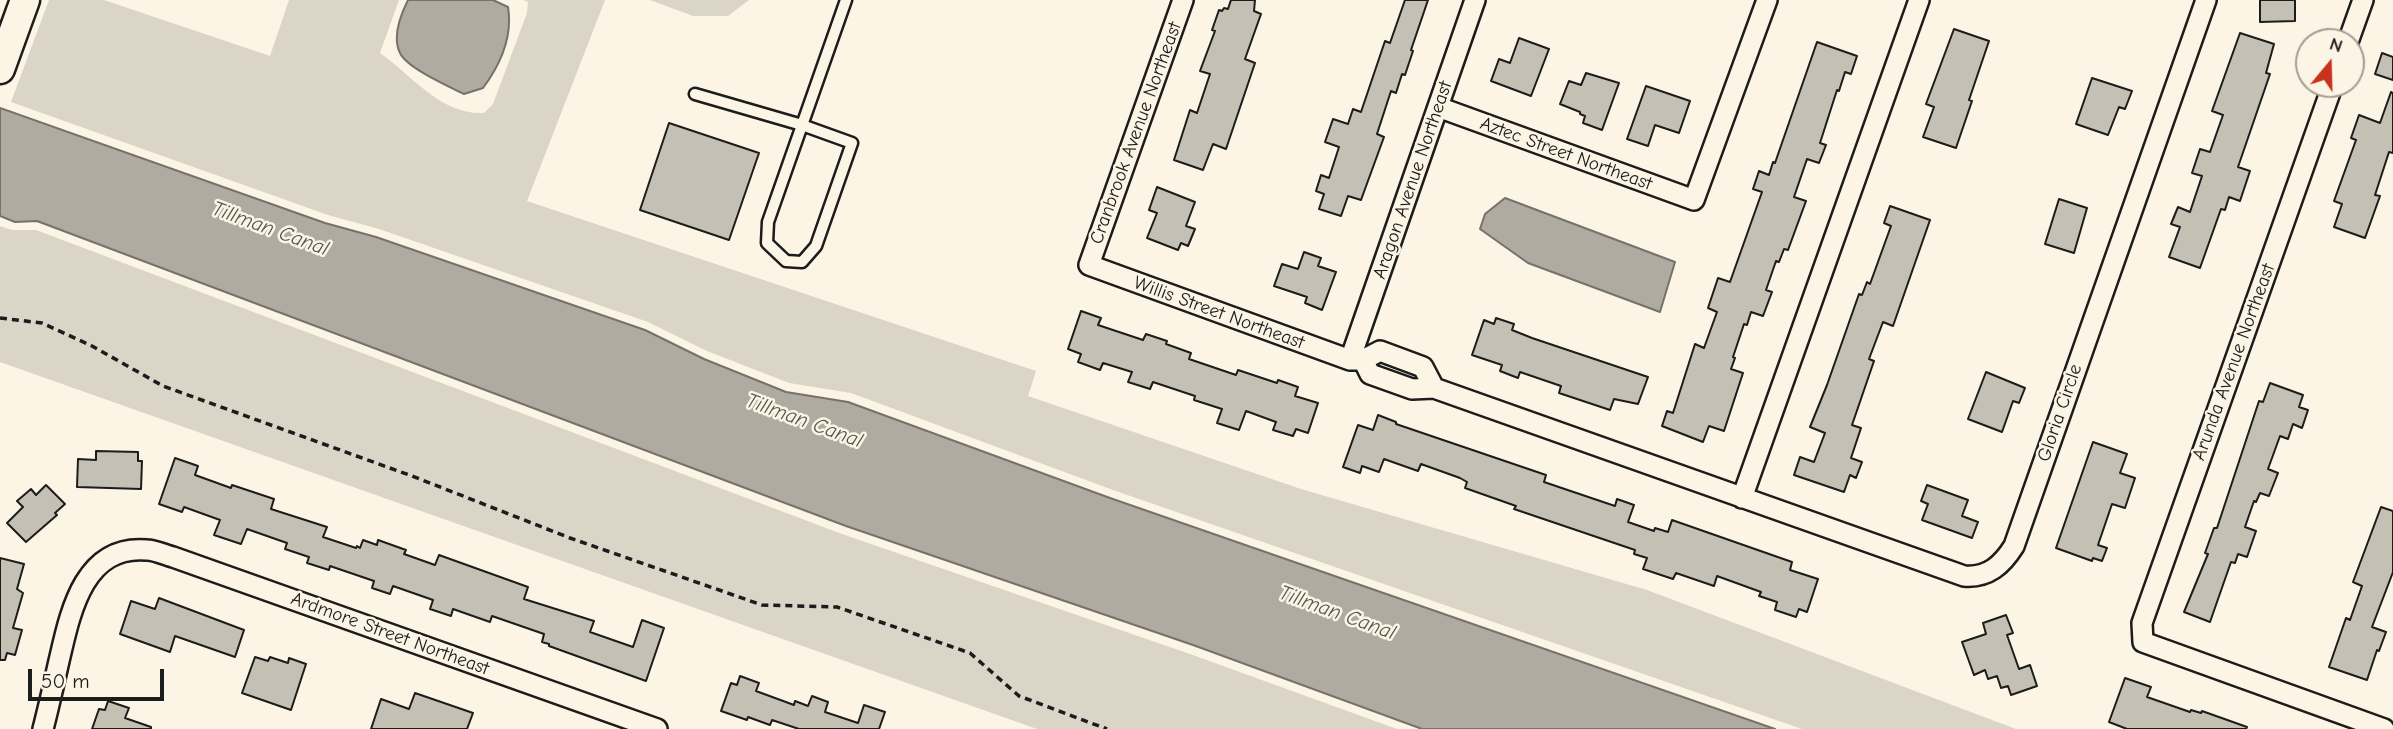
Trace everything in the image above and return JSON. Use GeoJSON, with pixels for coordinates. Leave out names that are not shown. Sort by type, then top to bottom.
{"type":"FeatureCollection","features":[{"type":"Feature","properties":{"kind":"main road"},"geometry":{"type":"LineString","coordinates":[[2,65],[25,0]]}},
{"type":"Feature","properties":{"kind":"street","name":"Cranbrook Avenue Northeast"},"geometry":{"type":"LineString","coordinates":[[1089,265],[1183,0]]}},
{"type":"Feature","properties":{"kind":"street","name":"Aragon Avenue Northeast"},"geometry":{"type":"LineString","coordinates":[[1357,360],[1475,0]]}},
{"type":"Feature","properties":{"kind":"street","name":"Aztec Street Northeast"},"geometry":{"type":"LineString","coordinates":[[1438,107],[1694,200],[1767,0]]}},
{"type":"Feature","properties":{"kind":"street"},"geometry":{"type":"LineString","coordinates":[[1742,498],[1919,0]]}},
{"type":"Feature","properties":{"kind":"street","name":"Gloria Circle"},"geometry":{"type":"LineString","coordinates":[[1357,360],[1380,351],[1423,367],[1434,388],[1964,576],[1978,577],[2006,559],[2019,533],[2206,0]]}},
{"type":"Feature","properties":{"kind":"street"},"geometry":{"type":"LineString","coordinates":[[2353,28],[2363,0]]}},
{"type":"Feature","properties":{"kind":"street","name":"Arunda Avenue Northeast"},"geometry":{"type":"LineString","coordinates":[[2328,98],[2142,623],[2143,642],[2384,729]]}},
{"type":"Feature","properties":{"kind":"street","name":"Willis Street Northeast"},"geometry":{"type":"LineString","coordinates":[[1089,265],[1357,360]]}},
{"type":"Feature","properties":{"kind":"street","name":"Ardmore Street Northeast"},"geometry":{"type":"LineString","coordinates":[[43,729],[69,620],[81,587],[99,564],[122,552],[146,550],[173,557],[657,729]]}},
{"type":"Feature","properties":{"kind":"lane"},"geometry":{"type":"LineString","coordinates":[[695,94],[802,125],[852,143],[816,246],[802,262],[786,261],[767,243],[768,222],[802,125],[846,0]]}},
{"type":"Feature","properties":{"kind":"path"},"geometry":{"type":"LineString","coordinates":[[0,318],[42,323],[92,346],[163,386],[412,476],[570,538],[749,601],[762,605],[837,607],[971,653],[1019,696],[1107,729]]}},
{"type":"Feature","properties":{"kind":"shaded area"},"geometry":{"type":"Polygon","coordinates":[[[49,0],[104,0],[270,56],[289,0],[399,0],[380,53],[440,101],[468,112],[484,113],[493,104],[527,13],[528,2],[523,0],[605,0],[527,201],[1036,371],[1028,396],[1301,489],[1647,590],[2016,729],[1802,729],[1113,490],[851,393],[789,383],[707,351],[648,322],[379,229],[328,215],[11,102],[49,0]]]}},
{"type":"Feature","properties":{"kind":"shaded area"},"geometry":{"type":"Polygon","coordinates":[[[650,0],[749,0],[728,16],[693,16],[650,0]]]}},
{"type":"Feature","properties":{"kind":"shaded area"},"geometry":{"type":"Polygon","coordinates":[[[0,226],[12,230],[36,230],[842,534],[1190,654],[1397,729],[1037,729],[0,362],[0,226]]]}},
{"type":"Feature","properties":{"kind":"water"},"geometry":{"type":"Polygon","coordinates":[[[408,0],[493,0],[508,7],[509,29],[504,50],[483,88],[464,94],[404,59],[398,47],[397,33],[408,0]]]}},
{"type":"Feature","properties":{"kind":"water","name":"Tillman Canal"},"geometry":{"type":"Polygon","coordinates":[[[0,108],[325,223],[376,237],[645,330],[704,359],[786,392],[848,402],[1110,498],[1775,729],[1422,729],[1193,645],[846,526],[37,221],[15,222],[0,216],[0,108]]]}},
{"type":"Feature","properties":{"kind":"water"},"geometry":{"type":"Polygon","coordinates":[[[1505,198],[1675,262],[1660,312],[1528,263],[1480,229],[1485,214],[1505,198]]]}},
{"type":"Feature","properties":{"kind":"building"},"geometry":{"type":"Polygon","coordinates":[[[1231,0],[1255,0],[1254,11],[1261,14],[1245,59],[1255,63],[1226,149],[1213,144],[1203,170],[1174,160],[1190,110],[1197,113],[1210,74],[1200,71],[1215,31],[1212,30],[1219,10],[1228,9],[1231,0]]]}},
{"type":"Feature","properties":{"kind":"building"},"geometry":{"type":"Polygon","coordinates":[[[1405,0],[1428,0],[1405,75],[1402,74],[1396,93],[1391,91],[1377,134],[1384,137],[1361,200],[1348,196],[1341,216],[1319,209],[1324,194],[1316,191],[1321,175],[1329,178],[1339,147],[1325,142],[1333,119],[1348,124],[1353,109],[1361,112],[1385,41],[1390,43],[1405,0]]]}},
{"type":"Feature","properties":{"kind":"building"},"geometry":{"type":"Polygon","coordinates":[[[2260,0],[2295,0],[2295,21],[2260,22],[2260,0]]]}},
{"type":"Feature","properties":{"kind":"building"},"geometry":{"type":"Polygon","coordinates":[[[1954,29],[1989,41],[1956,148],[1923,137],[1934,107],[1926,104],[1954,29]]]}},
{"type":"Feature","properties":{"kind":"building"},"geometry":{"type":"Polygon","coordinates":[[[2240,33],[2274,44],[2266,73],[2270,74],[2238,167],[2250,171],[2240,201],[2229,197],[2225,210],[2221,209],[2200,268],[2169,257],[2180,227],[2171,224],[2178,207],[2190,212],[2202,176],[2192,173],[2200,149],[2210,152],[2223,115],[2212,111],[2240,33]]]}},
{"type":"Feature","properties":{"kind":"building"},"geometry":{"type":"Polygon","coordinates":[[[1519,38],[1549,49],[1531,96],[1491,81],[1499,59],[1510,63],[1519,38]]]}},
{"type":"Feature","properties":{"kind":"building"},"geometry":{"type":"Polygon","coordinates":[[[1817,42],[1857,56],[1851,74],[1845,72],[1839,91],[1837,90],[1820,143],[1826,145],[1819,163],[1807,159],[1794,197],[1806,201],[1788,250],[1784,249],[1779,262],[1776,261],[1766,290],[1772,292],[1763,316],[1751,312],[1747,325],[1744,324],[1731,369],[1743,373],[1724,431],[1709,426],[1703,442],[1662,426],[1667,411],[1673,413],[1695,344],[1704,348],[1717,312],[1708,308],[1718,278],[1730,282],[1762,192],[1753,189],[1759,171],[1769,175],[1773,162],[1775,163],[1817,42]]]}},
{"type":"Feature","properties":{"kind":"building"},"geometry":{"type":"Polygon","coordinates":[[[2382,53],[2393,57],[2393,80],[2375,74],[2382,53]]]}},
{"type":"Feature","properties":{"kind":"building"},"geometry":{"type":"Polygon","coordinates":[[[1586,73],[1619,83],[1602,130],[1583,123],[1585,116],[1560,104],[1569,81],[1581,85],[1586,73]]]}},
{"type":"Feature","properties":{"kind":"building"},"geometry":{"type":"Polygon","coordinates":[[[2092,78],[2132,91],[2125,109],[2119,107],[2108,135],[2076,124],[2092,78]]]}},
{"type":"Feature","properties":{"kind":"building"},"geometry":{"type":"Polygon","coordinates":[[[1646,86],[1690,101],[1679,133],[1655,125],[1648,146],[1627,139],[1646,86]]]}},
{"type":"Feature","properties":{"kind":"building"},"geometry":{"type":"Polygon","coordinates":[[[2391,92],[2393,153],[2389,152],[2375,195],[2380,196],[2365,238],[2334,227],[2342,204],[2334,201],[2356,140],[2351,138],[2359,115],[2380,123],[2391,92]]]}},
{"type":"Feature","properties":{"kind":"building"},"geometry":{"type":"Polygon","coordinates":[[[669,123],[759,153],[729,240],[640,210],[669,123]]]}},
{"type":"Feature","properties":{"kind":"building"},"geometry":{"type":"Polygon","coordinates":[[[1157,187],[1195,202],[1186,226],[1195,229],[1188,246],[1181,243],[1178,250],[1147,238],[1157,213],[1149,210],[1157,187]]]}},
{"type":"Feature","properties":{"kind":"building"},"geometry":{"type":"Polygon","coordinates":[[[2059,199],[2087,208],[2074,253],[2045,244],[2059,199]]]}},
{"type":"Feature","properties":{"kind":"building"},"geometry":{"type":"Polygon","coordinates":[[[1890,206],[1930,220],[1893,326],[1883,322],[1869,359],[1874,361],[1852,425],[1861,428],[1851,458],[1862,462],[1856,478],[1850,475],[1844,492],[1794,475],[1800,457],[1814,462],[1825,433],[1810,427],[1859,294],[1862,295],[1867,282],[1870,284],[1891,226],[1884,223],[1890,206]]]}},
{"type":"Feature","properties":{"kind":"building"},"geometry":{"type":"Polygon","coordinates":[[[1304,252],[1321,258],[1318,266],[1336,272],[1322,310],[1305,303],[1307,297],[1274,286],[1282,264],[1298,269],[1304,252]]]}},
{"type":"Feature","properties":{"kind":"building"},"geometry":{"type":"Polygon","coordinates":[[[1081,311],[1101,318],[1098,325],[1143,340],[1146,334],[1167,341],[1166,344],[1191,353],[1189,359],[1236,375],[1238,370],[1298,387],[1295,396],[1318,403],[1308,433],[1296,429],[1293,436],[1273,430],[1276,422],[1246,411],[1239,430],[1217,423],[1222,409],[1194,400],[1195,396],[1153,382],[1150,389],[1128,382],[1132,372],[1103,363],[1100,370],[1078,362],[1081,354],[1068,349],[1081,311]]]}},
{"type":"Feature","properties":{"kind":"building"},"geometry":{"type":"Polygon","coordinates":[[[1496,318],[1514,324],[1512,330],[1532,338],[1648,377],[1638,404],[1614,399],[1610,410],[1559,393],[1561,386],[1520,372],[1518,378],[1500,371],[1502,365],[1472,355],[1484,320],[1494,324],[1496,318]]]}},
{"type":"Feature","properties":{"kind":"building"},"geometry":{"type":"Polygon","coordinates":[[[1986,372],[2025,388],[2019,403],[2013,401],[2002,432],[1968,419],[1986,372]]]}},
{"type":"Feature","properties":{"kind":"building"},"geometry":{"type":"Polygon","coordinates":[[[2270,383],[2303,395],[2299,407],[2308,410],[2302,428],[2293,424],[2288,439],[2280,436],[2268,469],[2278,473],[2269,496],[2260,493],[2256,502],[2254,501],[2245,527],[2256,531],[2247,557],[2238,554],[2235,563],[2231,562],[2210,622],[2184,612],[2208,554],[2205,553],[2214,528],[2217,528],[2259,401],[2263,402],[2270,383]]]}},
{"type":"Feature","properties":{"kind":"building"},"geometry":{"type":"Polygon","coordinates":[[[1378,415],[1396,424],[1546,475],[1544,482],[1615,506],[1617,499],[1634,505],[1628,522],[1654,531],[1655,528],[1668,532],[1672,520],[1792,562],[1790,570],[1818,579],[1807,612],[1799,609],[1796,617],[1775,610],[1777,602],[1759,596],[1761,592],[1717,576],[1714,586],[1676,573],[1673,579],[1643,569],[1647,558],[1634,554],[1635,550],[1514,509],[1516,506],[1465,488],[1467,482],[1460,478],[1421,464],[1418,471],[1384,459],[1379,472],[1362,466],[1360,473],[1343,467],[1358,425],[1373,430],[1378,415]]]}},
{"type":"Feature","properties":{"kind":"building"},"geometry":{"type":"Polygon","coordinates":[[[2093,442],[2127,454],[2120,473],[2135,478],[2125,508],[2112,504],[2098,545],[2107,548],[2102,561],[2093,558],[2092,561],[2056,548],[2093,442]]]}},
{"type":"Feature","properties":{"kind":"building"},"geometry":{"type":"Polygon","coordinates":[[[96,451],[138,452],[138,461],[142,461],[141,489],[77,487],[78,459],[96,460],[96,451]]]}},
{"type":"Feature","properties":{"kind":"building"},"geometry":{"type":"Polygon","coordinates":[[[175,458],[198,466],[195,475],[274,499],[271,509],[327,527],[323,537],[356,548],[360,548],[363,540],[377,545],[378,540],[406,550],[404,554],[435,565],[439,555],[528,587],[524,599],[594,621],[590,632],[633,647],[642,620],[664,628],[646,681],[549,646],[542,642],[544,634],[492,616],[490,622],[453,609],[451,616],[430,609],[433,600],[393,586],[390,594],[372,588],[374,581],[330,566],[329,570],[307,563],[309,557],[285,549],[287,543],[247,529],[241,544],[214,535],[220,520],[184,507],[182,512],[159,504],[175,458]]]}},
{"type":"Feature","properties":{"kind":"building"},"geometry":{"type":"Polygon","coordinates":[[[46,485],[65,504],[55,513],[57,515],[26,542],[7,523],[23,507],[17,501],[31,489],[36,495],[46,485]]]}},
{"type":"Feature","properties":{"kind":"building"},"geometry":{"type":"Polygon","coordinates":[[[1927,485],[1968,500],[1962,516],[1978,522],[1972,538],[1922,520],[1928,504],[1921,501],[1927,485]]]}},
{"type":"Feature","properties":{"kind":"building"},"geometry":{"type":"Polygon","coordinates":[[[2381,507],[2393,511],[2393,572],[2372,627],[2386,632],[2367,680],[2329,667],[2346,618],[2350,620],[2362,586],[2353,582],[2381,507]]]}},
{"type":"Feature","properties":{"kind":"building"},"geometry":{"type":"Polygon","coordinates":[[[0,558],[24,564],[17,589],[23,593],[13,628],[22,630],[15,655],[7,653],[5,660],[0,660],[0,558]]]}},
{"type":"Feature","properties":{"kind":"building"},"geometry":{"type":"Polygon","coordinates":[[[159,598],[244,630],[235,657],[175,636],[170,652],[120,634],[131,601],[155,609],[159,598]]]}},
{"type":"Feature","properties":{"kind":"building"},"geometry":{"type":"Polygon","coordinates":[[[2006,615],[2013,633],[2007,635],[2019,669],[2030,665],[2037,686],[2011,695],[2008,686],[2001,688],[1997,676],[1988,679],[1985,670],[1974,675],[1962,642],[1986,634],[1983,623],[2006,615]]]}},
{"type":"Feature","properties":{"kind":"building"},"geometry":{"type":"Polygon","coordinates":[[[255,657],[268,661],[270,657],[288,663],[289,658],[306,664],[291,710],[242,693],[255,657]]]}},
{"type":"Feature","properties":{"kind":"building"},"geometry":{"type":"Polygon","coordinates":[[[740,676],[759,683],[756,691],[794,705],[795,701],[808,706],[812,696],[828,702],[825,712],[858,723],[864,705],[885,712],[879,729],[799,729],[772,720],[770,725],[748,717],[747,720],[721,711],[731,683],[737,685],[740,676]]]}},
{"type":"Feature","properties":{"kind":"building"},"geometry":{"type":"Polygon","coordinates":[[[2125,678],[2151,687],[2147,697],[2190,712],[2202,711],[2247,727],[2127,729],[2109,722],[2125,678]]]}},
{"type":"Feature","properties":{"kind":"building"},"geometry":{"type":"Polygon","coordinates":[[[415,693],[473,713],[467,729],[371,729],[381,699],[409,709],[415,693]]]}},
{"type":"Feature","properties":{"kind":"building"},"geometry":{"type":"Polygon","coordinates":[[[108,701],[129,708],[125,718],[151,729],[92,729],[99,709],[105,710],[108,701]]]}}]}
